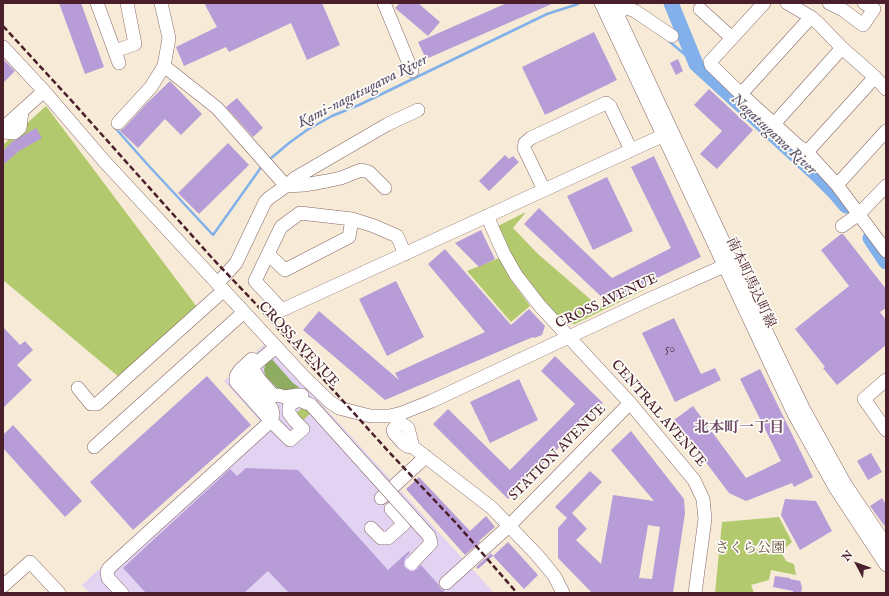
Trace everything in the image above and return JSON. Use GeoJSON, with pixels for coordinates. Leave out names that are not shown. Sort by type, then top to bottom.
{"type":"FeatureCollection","features":[{"type":"Feature","properties":{"kind":"street"},"geometry":{"type":"LineString","coordinates":[[97,3],[117,57],[135,44],[127,3]]}},
{"type":"Feature","properties":{"kind":"street"},"geometry":{"type":"LineString","coordinates":[[118,123],[151,87],[164,66],[169,38],[161,3]]}},
{"type":"Feature","properties":{"kind":"street"},"geometry":{"type":"LineString","coordinates":[[384,3],[412,71]]}},
{"type":"Feature","properties":{"kind":"street"},"geometry":{"type":"LineString","coordinates":[[764,3],[710,62],[711,65],[797,145],[807,152],[837,185],[852,219],[886,251]]}},
{"type":"Feature","properties":{"kind":"street"},"geometry":{"type":"LineString","coordinates":[[787,3],[811,17],[886,89]]}},
{"type":"Feature","properties":{"kind":"street"},"geometry":{"type":"LineString","coordinates":[[829,3],[845,7],[863,25],[874,9],[864,3]]}},
{"type":"Feature","properties":{"kind":"street"},"geometry":{"type":"LineString","coordinates":[[608,8],[627,8],[635,11],[672,36]]}},
{"type":"Feature","properties":{"kind":"street","name":"南本町馬込町線"},"geometry":{"type":"LineString","coordinates":[[608,8],[662,136],[728,264]]}},
{"type":"Feature","properties":{"kind":"street","name":"南本町馬込町線"},"geometry":{"type":"LineString","coordinates":[[608,8],[799,412],[886,565]]}},
{"type":"Feature","properties":{"kind":"street"},"geometry":{"type":"LineString","coordinates":[[700,9],[732,38]]}},
{"type":"Feature","properties":{"kind":"street"},"geometry":{"type":"LineString","coordinates":[[741,94],[811,17]]}},
{"type":"Feature","properties":{"kind":"street","name":"CROSS AVENUE"},"geometry":{"type":"LineString","coordinates":[[3,47],[44,91],[104,161],[305,378],[330,402],[339,408],[371,416],[390,416],[402,413],[432,401],[728,264]]}},
{"type":"Feature","properties":{"kind":"street"},"geometry":{"type":"LineString","coordinates":[[774,124],[842,48]]}},
{"type":"Feature","properties":{"kind":"street"},"geometry":{"type":"LineString","coordinates":[[164,66],[217,108],[286,186]]}},
{"type":"Feature","properties":{"kind":"street"},"geometry":{"type":"LineString","coordinates":[[807,152],[875,77]]}},
{"type":"Feature","properties":{"kind":"street"},"geometry":{"type":"LineString","coordinates":[[3,128],[44,91]]}},
{"type":"Feature","properties":{"kind":"street"},"geometry":{"type":"LineString","coordinates":[[544,190],[524,148],[525,143],[531,138],[606,103],[610,106],[631,150]]}},
{"type":"Feature","properties":{"kind":"street"},"geometry":{"type":"LineString","coordinates":[[78,388],[91,404],[97,404],[221,287],[236,263],[265,202],[269,198],[286,186],[294,178],[388,124],[418,110]]}},
{"type":"Feature","properties":{"kind":"street"},"geometry":{"type":"LineString","coordinates":[[3,132],[14,133],[20,128],[22,111]]}},
{"type":"Feature","properties":{"kind":"street"},"geometry":{"type":"LineString","coordinates":[[837,185],[886,131]]}},
{"type":"Feature","properties":{"kind":"street"},"geometry":{"type":"LineString","coordinates":[[405,254],[397,236],[374,226],[352,219],[300,213],[281,227],[255,281],[282,310],[405,254],[662,136]]}},
{"type":"Feature","properties":{"kind":"street"},"geometry":{"type":"LineString","coordinates":[[286,186],[327,181],[341,178],[361,170],[369,172],[385,188]]}},
{"type":"Feature","properties":{"kind":"street"},"geometry":{"type":"LineString","coordinates":[[852,219],[886,186]]}},
{"type":"Feature","properties":{"kind":"street","name":"CENTRAL AVENUE"},"geometry":{"type":"LineString","coordinates":[[487,216],[504,254],[516,275],[540,306],[630,403],[694,480],[703,499],[705,519],[695,593]]}},
{"type":"Feature","properties":{"kind":"street"},"geometry":{"type":"LineString","coordinates":[[268,254],[285,270],[349,237],[352,219]]}},
{"type":"Feature","properties":{"kind":"street"},"geometry":{"type":"LineString","coordinates":[[94,447],[244,312]]}},
{"type":"Feature","properties":{"kind":"street"},"geometry":{"type":"LineString","coordinates":[[273,420],[272,409],[249,379],[248,373],[252,367],[259,365],[274,344]]}},
{"type":"Feature","properties":{"kind":"street"},"geometry":{"type":"LineString","coordinates":[[274,344],[240,370],[236,382],[290,440],[303,429],[289,413],[290,404],[299,400],[311,405],[429,536],[431,543],[412,563]]}},
{"type":"Feature","properties":{"kind":"street"},"geometry":{"type":"LineString","coordinates":[[259,365],[261,363],[261,372],[281,396],[282,407],[280,419],[286,435]]}},
{"type":"Feature","properties":{"kind":"street"},"geometry":{"type":"LineString","coordinates":[[259,365],[274,396],[304,395],[311,401],[311,405]]}},
{"type":"Feature","properties":{"kind":"street"},"geometry":{"type":"LineString","coordinates":[[886,380],[864,399],[886,430]]}},
{"type":"Feature","properties":{"kind":"street","name":"STATION AVENUE"},"geometry":{"type":"LineString","coordinates":[[446,583],[508,526],[630,403]]}},
{"type":"Feature","properties":{"kind":"street"},"geometry":{"type":"LineString","coordinates":[[122,593],[108,578],[107,572],[109,568],[273,420]]}},
{"type":"Feature","properties":{"kind":"street"},"geometry":{"type":"LineString","coordinates":[[126,593],[110,575],[111,570],[273,420]]}},
{"type":"Feature","properties":{"kind":"street"},"geometry":{"type":"LineString","coordinates":[[413,447],[492,508],[537,555],[555,577],[563,593]]}},
{"type":"Feature","properties":{"kind":"street"},"geometry":{"type":"LineString","coordinates":[[381,498],[425,456]]}},
{"type":"Feature","properties":{"kind":"street","name":"南本町馬込町線"},"geometry":{"type":"LineString","coordinates":[[841,486],[886,545]]}},
{"type":"Feature","properties":{"kind":"street"},"geometry":{"type":"LineString","coordinates":[[371,528],[381,538],[388,538],[404,524],[391,509]]}},
{"type":"Feature","properties":{"kind":"street"},"geometry":{"type":"LineString","coordinates":[[3,586],[30,562],[59,593]]}},
{"type":"Feature","properties":{"kind":"shaded area"},"geometry":{"type":"Polygon","coordinates":[[[266,343],[494,593],[90,593],[82,585],[260,421],[224,381],[266,343]]]}},
{"type":"Feature","properties":{"kind":"green space"},"geometry":{"type":"Polygon","coordinates":[[[46,106],[197,307],[119,377],[3,280],[3,145],[46,106]]]}},
{"type":"Feature","properties":{"kind":"green space"},"geometry":{"type":"Polygon","coordinates":[[[526,212],[513,228],[538,254],[597,305],[605,307],[654,285],[575,324],[562,325],[521,275],[496,227],[526,212]]]}},
{"type":"Feature","properties":{"kind":"green space"},"geometry":{"type":"Polygon","coordinates":[[[499,258],[511,280],[530,306],[511,322],[467,271],[499,258]]]}},
{"type":"Feature","properties":{"kind":"green space"},"geometry":{"type":"Polygon","coordinates":[[[271,358],[293,383],[304,391],[279,390],[265,375],[264,370],[266,362],[271,358]]]}},
{"type":"Feature","properties":{"kind":"green space"},"geometry":{"type":"Polygon","coordinates":[[[304,406],[311,413],[301,422],[294,415],[304,406]]]}},
{"type":"Feature","properties":{"kind":"green space","name":"さくら公園"},"geometry":{"type":"Polygon","coordinates":[[[779,517],[792,542],[781,552],[786,561],[794,564],[796,575],[771,570],[769,580],[751,585],[754,593],[715,593],[722,522],[779,517]]]}},
{"type":"Feature","properties":{"kind":"building"},"geometry":{"type":"Polygon","coordinates":[[[59,3],[81,3],[104,67],[85,74],[59,3]]]}},
{"type":"Feature","properties":{"kind":"building"},"geometry":{"type":"Polygon","coordinates":[[[204,3],[322,3],[340,45],[307,60],[291,23],[229,52],[226,47],[184,66],[176,47],[217,27],[204,3]]]}},
{"type":"Feature","properties":{"kind":"building"},"geometry":{"type":"Polygon","coordinates":[[[400,3],[418,3],[440,22],[428,36],[395,8],[400,3]]]}},
{"type":"Feature","properties":{"kind":"building"},"geometry":{"type":"Polygon","coordinates":[[[507,3],[554,3],[426,59],[418,42],[507,3]]]}},
{"type":"Feature","properties":{"kind":"building"},"geometry":{"type":"Polygon","coordinates":[[[594,32],[617,80],[545,115],[522,67],[594,32]]]}},
{"type":"Feature","properties":{"kind":"building"},"geometry":{"type":"Polygon","coordinates":[[[3,59],[15,71],[3,83],[3,59]]]}},
{"type":"Feature","properties":{"kind":"building"},"geometry":{"type":"Polygon","coordinates":[[[678,59],[683,71],[676,75],[670,63],[678,59]]]}},
{"type":"Feature","properties":{"kind":"building"},"geometry":{"type":"Polygon","coordinates":[[[170,81],[202,114],[181,135],[165,119],[138,148],[120,131],[170,81]]]}},
{"type":"Feature","properties":{"kind":"building"},"geometry":{"type":"Polygon","coordinates":[[[709,89],[753,130],[717,169],[700,154],[722,131],[694,105],[709,89]]]}},
{"type":"Feature","properties":{"kind":"building"},"geometry":{"type":"Polygon","coordinates":[[[237,98],[263,128],[253,137],[226,107],[237,98]]]}},
{"type":"Feature","properties":{"kind":"building"},"geometry":{"type":"Polygon","coordinates":[[[36,128],[42,138],[19,151],[3,165],[3,151],[12,142],[36,128]]]}},
{"type":"Feature","properties":{"kind":"building"},"geometry":{"type":"Polygon","coordinates":[[[228,143],[249,165],[199,214],[178,193],[228,143]]]}},
{"type":"Feature","properties":{"kind":"building"},"geometry":{"type":"Polygon","coordinates":[[[505,155],[509,159],[513,156],[519,162],[489,191],[479,181],[505,155]]]}},
{"type":"Feature","properties":{"kind":"building"},"geometry":{"type":"Polygon","coordinates":[[[654,156],[701,257],[607,302],[524,224],[539,208],[612,278],[671,248],[631,167],[654,156]]]}},
{"type":"Feature","properties":{"kind":"building"},"geometry":{"type":"Polygon","coordinates":[[[607,177],[633,231],[593,250],[567,196],[607,177]]]}},
{"type":"Feature","properties":{"kind":"building"},"geometry":{"type":"Polygon","coordinates":[[[481,230],[495,259],[479,267],[455,243],[481,230]]]}},
{"type":"Feature","properties":{"kind":"building"},"geometry":{"type":"Polygon","coordinates":[[[843,234],[886,289],[886,308],[880,312],[886,320],[886,345],[837,385],[795,329],[849,286],[821,250],[843,234]]]}},
{"type":"Feature","properties":{"kind":"building"},"geometry":{"type":"Polygon","coordinates":[[[445,249],[511,325],[529,309],[545,326],[542,335],[533,337],[385,400],[303,330],[319,311],[399,380],[395,373],[485,332],[428,264],[445,249]]]}},
{"type":"Feature","properties":{"kind":"building"},"geometry":{"type":"Polygon","coordinates":[[[396,281],[424,337],[387,356],[359,299],[396,281]]]}},
{"type":"Feature","properties":{"kind":"building"},"geometry":{"type":"Polygon","coordinates":[[[674,318],[701,374],[715,368],[721,380],[675,402],[642,333],[674,318]]]}},
{"type":"Feature","properties":{"kind":"building"},"geometry":{"type":"Polygon","coordinates":[[[3,327],[20,345],[25,341],[33,350],[17,365],[32,380],[3,408],[3,327]]]}},
{"type":"Feature","properties":{"kind":"building"},"geometry":{"type":"Polygon","coordinates":[[[555,356],[603,403],[508,499],[433,424],[448,409],[510,470],[575,404],[541,371],[555,356]]]}},
{"type":"Feature","properties":{"kind":"building"},"geometry":{"type":"Polygon","coordinates":[[[760,369],[813,477],[794,487],[792,483],[746,501],[729,493],[674,420],[693,406],[746,478],[781,461],[740,379],[760,369]]]}},
{"type":"Feature","properties":{"kind":"building"},"geometry":{"type":"Polygon","coordinates":[[[207,376],[251,425],[133,530],[90,482],[207,376]]]}},
{"type":"Feature","properties":{"kind":"building"},"geometry":{"type":"Polygon","coordinates":[[[519,379],[538,420],[490,443],[470,402],[519,379]]]}},
{"type":"Feature","properties":{"kind":"building"},"geometry":{"type":"Polygon","coordinates":[[[13,425],[82,501],[65,517],[3,448],[3,435],[13,425]]]}},
{"type":"Feature","properties":{"kind":"building"},"geometry":{"type":"Polygon","coordinates":[[[631,431],[684,499],[685,513],[673,593],[592,593],[558,558],[558,528],[567,518],[555,507],[590,471],[602,482],[572,513],[587,529],[576,540],[601,564],[613,495],[654,501],[611,450],[631,431]],[[648,525],[639,578],[652,579],[660,527],[648,525]]]}},
{"type":"Feature","properties":{"kind":"building"},"geometry":{"type":"Polygon","coordinates":[[[871,453],[882,472],[868,480],[857,461],[871,453]]]}},
{"type":"Feature","properties":{"kind":"building"},"geometry":{"type":"Polygon","coordinates":[[[246,468],[298,470],[388,570],[409,551],[410,553],[406,557],[404,566],[410,571],[414,571],[421,565],[446,593],[289,593],[268,571],[244,593],[146,593],[123,568],[230,469],[237,476],[246,468]]]}},
{"type":"Feature","properties":{"kind":"building"},"geometry":{"type":"Polygon","coordinates":[[[419,477],[470,531],[486,516],[495,527],[465,555],[406,489],[419,477]]]}},
{"type":"Feature","properties":{"kind":"building"},"geometry":{"type":"Polygon","coordinates":[[[882,498],[886,504],[886,528],[870,506],[882,498]]]}},
{"type":"Feature","properties":{"kind":"building"},"geometry":{"type":"Polygon","coordinates":[[[785,499],[816,501],[832,531],[800,550],[781,515],[785,499]]]}},
{"type":"Feature","properties":{"kind":"building"},"geometry":{"type":"Polygon","coordinates":[[[508,542],[538,575],[524,589],[493,556],[508,542]]]}},
{"type":"Feature","properties":{"kind":"building"},"geometry":{"type":"Polygon","coordinates":[[[491,553],[493,556],[478,569],[476,567],[491,553]]]}},
{"type":"Feature","properties":{"kind":"building"},"geometry":{"type":"Polygon","coordinates":[[[775,576],[800,581],[802,587],[801,593],[793,593],[793,591],[773,587],[775,576]]]}},
{"type":"Feature","properties":{"kind":"waterway","name":"Nagatsugawa River"},"geometry":{"type":"LineString","coordinates":[[671,3],[696,64],[817,175],[846,206]]}},
{"type":"Feature","properties":{"kind":"waterway","name":"Kami-nagatsugawa River"},"geometry":{"type":"LineString","coordinates":[[269,160],[307,130],[332,116],[359,105],[547,14],[578,4]]}},
{"type":"Feature","properties":{"kind":"waterway","name":"Kami-nagatsugawa River"},"geometry":{"type":"LineString","coordinates":[[669,41],[696,64]]}},
{"type":"Feature","properties":{"kind":"waterway","name":"Kami-nagatsugawa River"},"geometry":{"type":"LineString","coordinates":[[117,130],[213,235],[262,166]]}},
{"type":"Feature","properties":{"kind":"waterway","name":"Nagatsugawa River"},"geometry":{"type":"LineString","coordinates":[[870,238],[886,262]]}},
{"type":"Feature","properties":{"kind":"railway"},"geometry":{"type":"LineString","coordinates":[[3,26],[388,451],[456,523],[517,593]]}},
{"type":"Feature","properties":{"kind":"district","name":"北本町一丁目"},"geometry":{"type":"Point","coordinates":[739,429]}}]}
